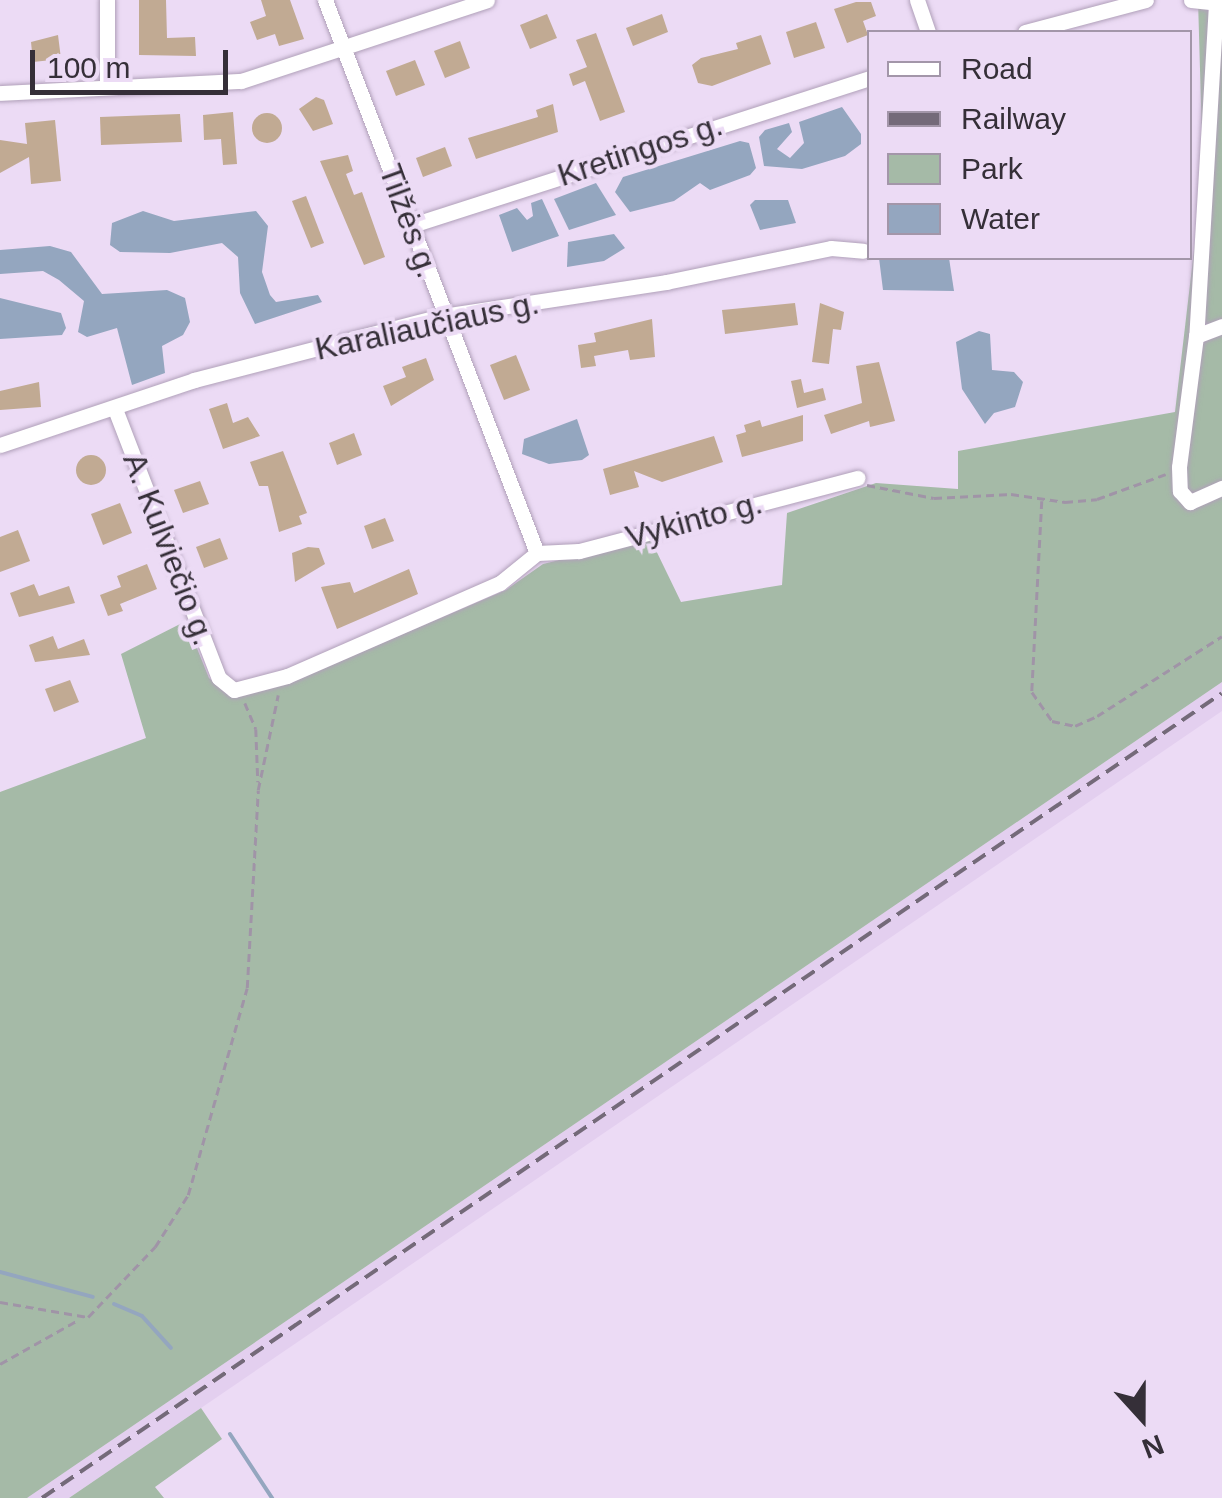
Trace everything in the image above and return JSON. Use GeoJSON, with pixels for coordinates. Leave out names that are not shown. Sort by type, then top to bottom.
{"type":"FeatureCollection","features":[{"type":"Feature","properties":{"kind":"street"},"geometry":{"type":"LineString","coordinates":[[107,86],[108,0]]}},
{"type":"Feature","properties":{"kind":"street","name":"Tilžės g."},"geometry":{"type":"LineString","coordinates":[[325,0],[412,224],[442,316],[537,553]]}},
{"type":"Feature","properties":{"kind":"street"},"geometry":{"type":"LineString","coordinates":[[0,93],[241,81],[487,0]]}},
{"type":"Feature","properties":{"kind":"street"},"geometry":{"type":"LineString","coordinates":[[917,0],[927,30]]}},
{"type":"Feature","properties":{"kind":"street"},"geometry":{"type":"LineString","coordinates":[[1033,30],[1146,0]]}},
{"type":"Feature","properties":{"kind":"street"},"geometry":{"type":"LineString","coordinates":[[1192,0],[1219,4],[1215,173],[1179,466],[1184,499],[1198,502],[1222,488]]}},
{"type":"Feature","properties":{"kind":"street","name":"Kretingos g."},"geometry":{"type":"LineString","coordinates":[[412,224],[867,79]]}},
{"type":"Feature","properties":{"kind":"street","name":"Karaliaučiaus g."},"geometry":{"type":"LineString","coordinates":[[0,445],[194,380],[442,316],[666,282],[832,248],[863,251]]}},
{"type":"Feature","properties":{"kind":"street"},"geometry":{"type":"LineString","coordinates":[[1196,336],[1222,326]]}},
{"type":"Feature","properties":{"kind":"street","name":"A. Kulviečio g."},"geometry":{"type":"LineString","coordinates":[[114,409],[231,689]]}},
{"type":"Feature","properties":{"kind":"street","name":"Vykinto g."},"geometry":{"type":"LineString","coordinates":[[537,553],[578,551],[858,478]]}},
{"type":"Feature","properties":{"kind":"street"},"geometry":{"type":"LineString","coordinates":[[231,689],[287,676],[500,583],[537,553]]}},
{"type":"Feature","properties":{"kind":"path"},"geometry":{"type":"LineString","coordinates":[[858,478],[871,488],[920,496],[1011,494],[1042,501],[1097,500],[1179,466]]}},
{"type":"Feature","properties":{"kind":"path"},"geometry":{"type":"LineString","coordinates":[[1042,501],[1032,692],[1052,721],[1075,726],[1097,716],[1222,636]]}},
{"type":"Feature","properties":{"kind":"path"},"geometry":{"type":"LineString","coordinates":[[258,790],[270,719],[287,676]]}},
{"type":"Feature","properties":{"kind":"path"},"geometry":{"type":"LineString","coordinates":[[0,1364],[101,1310],[188,1195],[247,988],[258,790],[256,728],[231,689]]}},
{"type":"Feature","properties":{"kind":"path"},"geometry":{"type":"LineString","coordinates":[[0,1302],[79,1319]]}},
{"type":"Feature","properties":{"kind":"shaded area"},"geometry":{"type":"Polygon","coordinates":[[[1222,682],[1222,711],[966,886],[69,1498],[27,1498],[1222,682]]]}},
{"type":"Feature","properties":{"kind":"green space"},"geometry":{"type":"Polygon","coordinates":[[[1198,0],[1222,0],[1222,682],[27,1498],[0,1498],[0,792],[146,738],[121,654],[186,621],[209,678],[232,698],[293,681],[506,590],[543,564],[650,538],[681,602],[782,585],[787,513],[876,483],[958,489],[958,451],[1175,412],[1203,174],[1198,0]]]}},
{"type":"Feature","properties":{"kind":"green space"},"geometry":{"type":"Polygon","coordinates":[[[201,1408],[222,1439],[155,1487],[164,1498],[69,1498],[201,1408]]]}},
{"type":"Feature","properties":{"kind":"water"},"geometry":{"type":"Polygon","coordinates":[[[842,107],[861,134],[861,144],[845,156],[802,169],[764,166],[759,137],[765,130],[789,123],[792,132],[777,149],[790,158],[804,143],[799,122],[842,107]]]}},
{"type":"Feature","properties":{"kind":"water"},"geometry":{"type":"Polygon","coordinates":[[[740,141],[749,143],[756,168],[750,175],[710,190],[700,183],[674,201],[630,212],[615,192],[623,177],[740,141]]]}},
{"type":"Feature","properties":{"kind":"water"},"geometry":{"type":"Polygon","coordinates":[[[596,183],[616,215],[569,230],[554,199],[596,183]]]}},
{"type":"Feature","properties":{"kind":"water"},"geometry":{"type":"Polygon","coordinates":[[[542,199],[559,236],[512,252],[499,215],[517,208],[527,220],[533,216],[531,203],[542,199]]]}},
{"type":"Feature","properties":{"kind":"water"},"geometry":{"type":"Polygon","coordinates":[[[755,200],[788,200],[796,223],[760,230],[750,205],[755,200]]]}},
{"type":"Feature","properties":{"kind":"water"},"geometry":{"type":"Polygon","coordinates":[[[143,211],[174,221],[256,211],[268,226],[262,272],[270,295],[276,302],[318,295],[322,302],[255,324],[240,293],[238,257],[222,243],[170,253],[120,252],[110,245],[112,223],[143,211]]]}},
{"type":"Feature","properties":{"kind":"water"},"geometry":{"type":"Polygon","coordinates":[[[614,234],[625,248],[604,261],[567,267],[568,242],[614,234]]]}},
{"type":"Feature","properties":{"kind":"water"},"geometry":{"type":"Polygon","coordinates":[[[50,246],[71,252],[102,294],[167,290],[185,298],[190,322],[183,335],[162,346],[165,373],[132,385],[117,328],[87,337],[78,332],[84,301],[43,271],[0,274],[0,250],[50,246]]]}},
{"type":"Feature","properties":{"kind":"water"},"geometry":{"type":"Polygon","coordinates":[[[879,260],[949,260],[954,291],[883,290],[879,260]]]}},
{"type":"Feature","properties":{"kind":"water"},"geometry":{"type":"Polygon","coordinates":[[[0,298],[61,313],[66,328],[62,335],[0,339],[0,298]]]}},
{"type":"Feature","properties":{"kind":"water"},"geometry":{"type":"Polygon","coordinates":[[[979,331],[990,334],[992,370],[1014,372],[1023,382],[1015,407],[994,413],[985,424],[962,389],[956,342],[979,331]]]}},
{"type":"Feature","properties":{"kind":"water"},"geometry":{"type":"Polygon","coordinates":[[[577,419],[589,455],[582,460],[549,464],[522,454],[524,439],[577,419]]]}},
{"type":"Feature","properties":{"kind":"building"},"geometry":{"type":"Polygon","coordinates":[[[139,0],[166,0],[167,38],[195,37],[196,56],[139,55],[139,0]]]}},
{"type":"Feature","properties":{"kind":"building"},"geometry":{"type":"Polygon","coordinates":[[[261,0],[290,0],[304,39],[279,46],[275,34],[257,40],[250,22],[266,16],[261,0]]]}},
{"type":"Feature","properties":{"kind":"building"},"geometry":{"type":"Polygon","coordinates":[[[871,2],[876,16],[863,21],[867,35],[847,43],[834,9],[871,2]]]}},
{"type":"Feature","properties":{"kind":"building"},"geometry":{"type":"Polygon","coordinates":[[[547,14],[557,38],[530,49],[520,25],[547,14]]]}},
{"type":"Feature","properties":{"kind":"building"},"geometry":{"type":"Polygon","coordinates":[[[662,14],[668,32],[633,46],[626,28],[662,14]]]}},
{"type":"Feature","properties":{"kind":"building"},"geometry":{"type":"Polygon","coordinates":[[[816,22],[825,48],[794,58],[786,32],[816,22]]]}},
{"type":"Feature","properties":{"kind":"building"},"geometry":{"type":"Polygon","coordinates":[[[596,33],[625,112],[600,121],[585,81],[573,86],[569,74],[587,67],[576,40],[596,33]]]}},
{"type":"Feature","properties":{"kind":"building"},"geometry":{"type":"Polygon","coordinates":[[[58,35],[61,59],[33,62],[31,42],[58,35]]]}},
{"type":"Feature","properties":{"kind":"building"},"geometry":{"type":"Polygon","coordinates":[[[761,35],[771,64],[712,86],[698,83],[692,65],[701,58],[738,49],[736,43],[761,35]]]}},
{"type":"Feature","properties":{"kind":"building"},"geometry":{"type":"Polygon","coordinates":[[[460,41],[470,68],[445,78],[434,51],[460,41]]]}},
{"type":"Feature","properties":{"kind":"building"},"geometry":{"type":"Polygon","coordinates":[[[415,60],[425,85],[396,96],[386,71],[415,60]]]}},
{"type":"Feature","properties":{"kind":"building"},"geometry":{"type":"Polygon","coordinates":[[[316,97],[324,100],[333,124],[313,131],[299,109],[316,97]]]}},
{"type":"Feature","properties":{"kind":"building"},"geometry":{"type":"Polygon","coordinates":[[[553,104],[558,132],[476,159],[468,138],[538,117],[536,110],[553,104]]]}},
{"type":"Feature","properties":{"kind":"building"},"geometry":{"type":"Polygon","coordinates":[[[233,112],[237,164],[223,165],[221,139],[204,140],[203,115],[233,112]]]}},
{"type":"Feature","properties":{"kind":"building"},"geometry":{"type":"Polygon","coordinates":[[[267,113],[278,117],[282,128],[278,139],[267,143],[256,139],[252,128],[256,117],[267,113]]]}},
{"type":"Feature","properties":{"kind":"building"},"geometry":{"type":"Polygon","coordinates":[[[180,114],[182,142],[101,145],[100,117],[180,114]]]}},
{"type":"Feature","properties":{"kind":"building"},"geometry":{"type":"Polygon","coordinates":[[[55,120],[61,181],[31,184],[29,157],[0,173],[0,140],[27,144],[25,123],[55,120]]]}},
{"type":"Feature","properties":{"kind":"building"},"geometry":{"type":"Polygon","coordinates":[[[445,147],[452,166],[423,177],[416,158],[445,147]]]}},
{"type":"Feature","properties":{"kind":"building"},"geometry":{"type":"Polygon","coordinates":[[[348,155],[353,171],[346,174],[354,195],[362,192],[385,257],[364,265],[320,161],[348,155]]]}},
{"type":"Feature","properties":{"kind":"building"},"geometry":{"type":"Polygon","coordinates":[[[306,196],[324,243],[311,248],[292,201],[306,196]]]}},
{"type":"Feature","properties":{"kind":"building"},"geometry":{"type":"Polygon","coordinates":[[[795,303],[798,325],[725,334],[722,310],[795,303]]]}},
{"type":"Feature","properties":{"kind":"building"},"geometry":{"type":"Polygon","coordinates":[[[820,303],[844,312],[841,330],[833,329],[829,364],[812,362],[820,303]]]}},
{"type":"Feature","properties":{"kind":"building"},"geometry":{"type":"Polygon","coordinates":[[[652,319],[655,357],[630,360],[628,350],[594,356],[596,366],[581,368],[578,345],[596,342],[594,333],[652,319]]]}},
{"type":"Feature","properties":{"kind":"building"},"geometry":{"type":"Polygon","coordinates":[[[516,355],[530,390],[504,400],[490,365],[516,355]]]}},
{"type":"Feature","properties":{"kind":"building"},"geometry":{"type":"Polygon","coordinates":[[[426,358],[434,380],[391,406],[383,386],[406,377],[402,367],[426,358]]]}},
{"type":"Feature","properties":{"kind":"building"},"geometry":{"type":"Polygon","coordinates":[[[879,362],[895,421],[870,427],[869,421],[831,434],[824,415],[862,403],[856,366],[879,362]]]}},
{"type":"Feature","properties":{"kind":"building"},"geometry":{"type":"Polygon","coordinates":[[[801,379],[804,393],[823,388],[826,400],[797,408],[791,381],[801,379]]]}},
{"type":"Feature","properties":{"kind":"building"},"geometry":{"type":"Polygon","coordinates":[[[39,382],[41,407],[0,410],[0,391],[39,382]]]}},
{"type":"Feature","properties":{"kind":"building"},"geometry":{"type":"Polygon","coordinates":[[[227,403],[233,423],[248,417],[260,436],[223,449],[209,409],[227,403]]]}},
{"type":"Feature","properties":{"kind":"building"},"geometry":{"type":"Polygon","coordinates":[[[803,415],[803,441],[742,457],[736,435],[746,432],[744,425],[760,420],[762,427],[803,415]]]}},
{"type":"Feature","properties":{"kind":"building"},"geometry":{"type":"Polygon","coordinates":[[[354,433],[362,455],[337,465],[329,443],[354,433]]]}},
{"type":"Feature","properties":{"kind":"building"},"geometry":{"type":"Polygon","coordinates":[[[714,436],[723,462],[662,482],[634,471],[639,487],[610,495],[603,469],[714,436]]]}},
{"type":"Feature","properties":{"kind":"building"},"geometry":{"type":"Polygon","coordinates":[[[283,451],[307,513],[299,516],[302,524],[279,532],[268,486],[259,486],[250,462],[283,451]]]}},
{"type":"Feature","properties":{"kind":"building"},"geometry":{"type":"Polygon","coordinates":[[[91,455],[102,459],[106,470],[102,481],[91,485],[80,481],[76,470],[80,459],[91,455]]]}},
{"type":"Feature","properties":{"kind":"building"},"geometry":{"type":"Polygon","coordinates":[[[200,481],[209,504],[183,513],[174,490],[200,481]]]}},
{"type":"Feature","properties":{"kind":"building"},"geometry":{"type":"Polygon","coordinates":[[[120,503],[132,533],[103,545],[91,514],[120,503]]]}},
{"type":"Feature","properties":{"kind":"building"},"geometry":{"type":"Polygon","coordinates":[[[385,518],[394,541],[372,549],[364,526],[385,518]]]}},
{"type":"Feature","properties":{"kind":"building"},"geometry":{"type":"Polygon","coordinates":[[[18,530],[30,561],[0,572],[0,537],[18,530]]]}},
{"type":"Feature","properties":{"kind":"building"},"geometry":{"type":"Polygon","coordinates":[[[220,538],[228,559],[204,568],[196,547],[220,538]]]}},
{"type":"Feature","properties":{"kind":"building"},"geometry":{"type":"Polygon","coordinates":[[[319,548],[325,564],[295,582],[292,553],[319,548]]]}},
{"type":"Feature","properties":{"kind":"building"},"geometry":{"type":"Polygon","coordinates":[[[147,564],[157,589],[120,604],[123,611],[108,616],[100,595],[121,587],[117,576],[147,564]]]}},
{"type":"Feature","properties":{"kind":"building"},"geometry":{"type":"Polygon","coordinates":[[[409,569],[418,594],[337,629],[321,587],[350,582],[354,593],[409,569]]]}},
{"type":"Feature","properties":{"kind":"building"},"geometry":{"type":"Polygon","coordinates":[[[34,584],[39,596],[69,586],[75,603],[19,617],[10,593],[34,584]]]}},
{"type":"Feature","properties":{"kind":"building"},"geometry":{"type":"Polygon","coordinates":[[[53,636],[58,649],[84,639],[90,655],[35,662],[29,645],[53,636]]]}},
{"type":"Feature","properties":{"kind":"building"},"geometry":{"type":"Polygon","coordinates":[[[70,680],[79,702],[54,712],[45,689],[70,680]]]}},
{"type":"Feature","properties":{"kind":"waterway"},"geometry":{"type":"LineString","coordinates":[[0,1272],[93,1297]]}},
{"type":"Feature","properties":{"kind":"waterway"},"geometry":{"type":"LineString","coordinates":[[114,1304],[142,1316],[171,1348]]}},
{"type":"Feature","properties":{"kind":"waterway"},"geometry":{"type":"LineString","coordinates":[[230,1434],[272,1498]]}},
{"type":"Feature","properties":{"kind":"railway"},"geometry":{"type":"LineString","coordinates":[[42,1498],[1222,693]]}}]}
